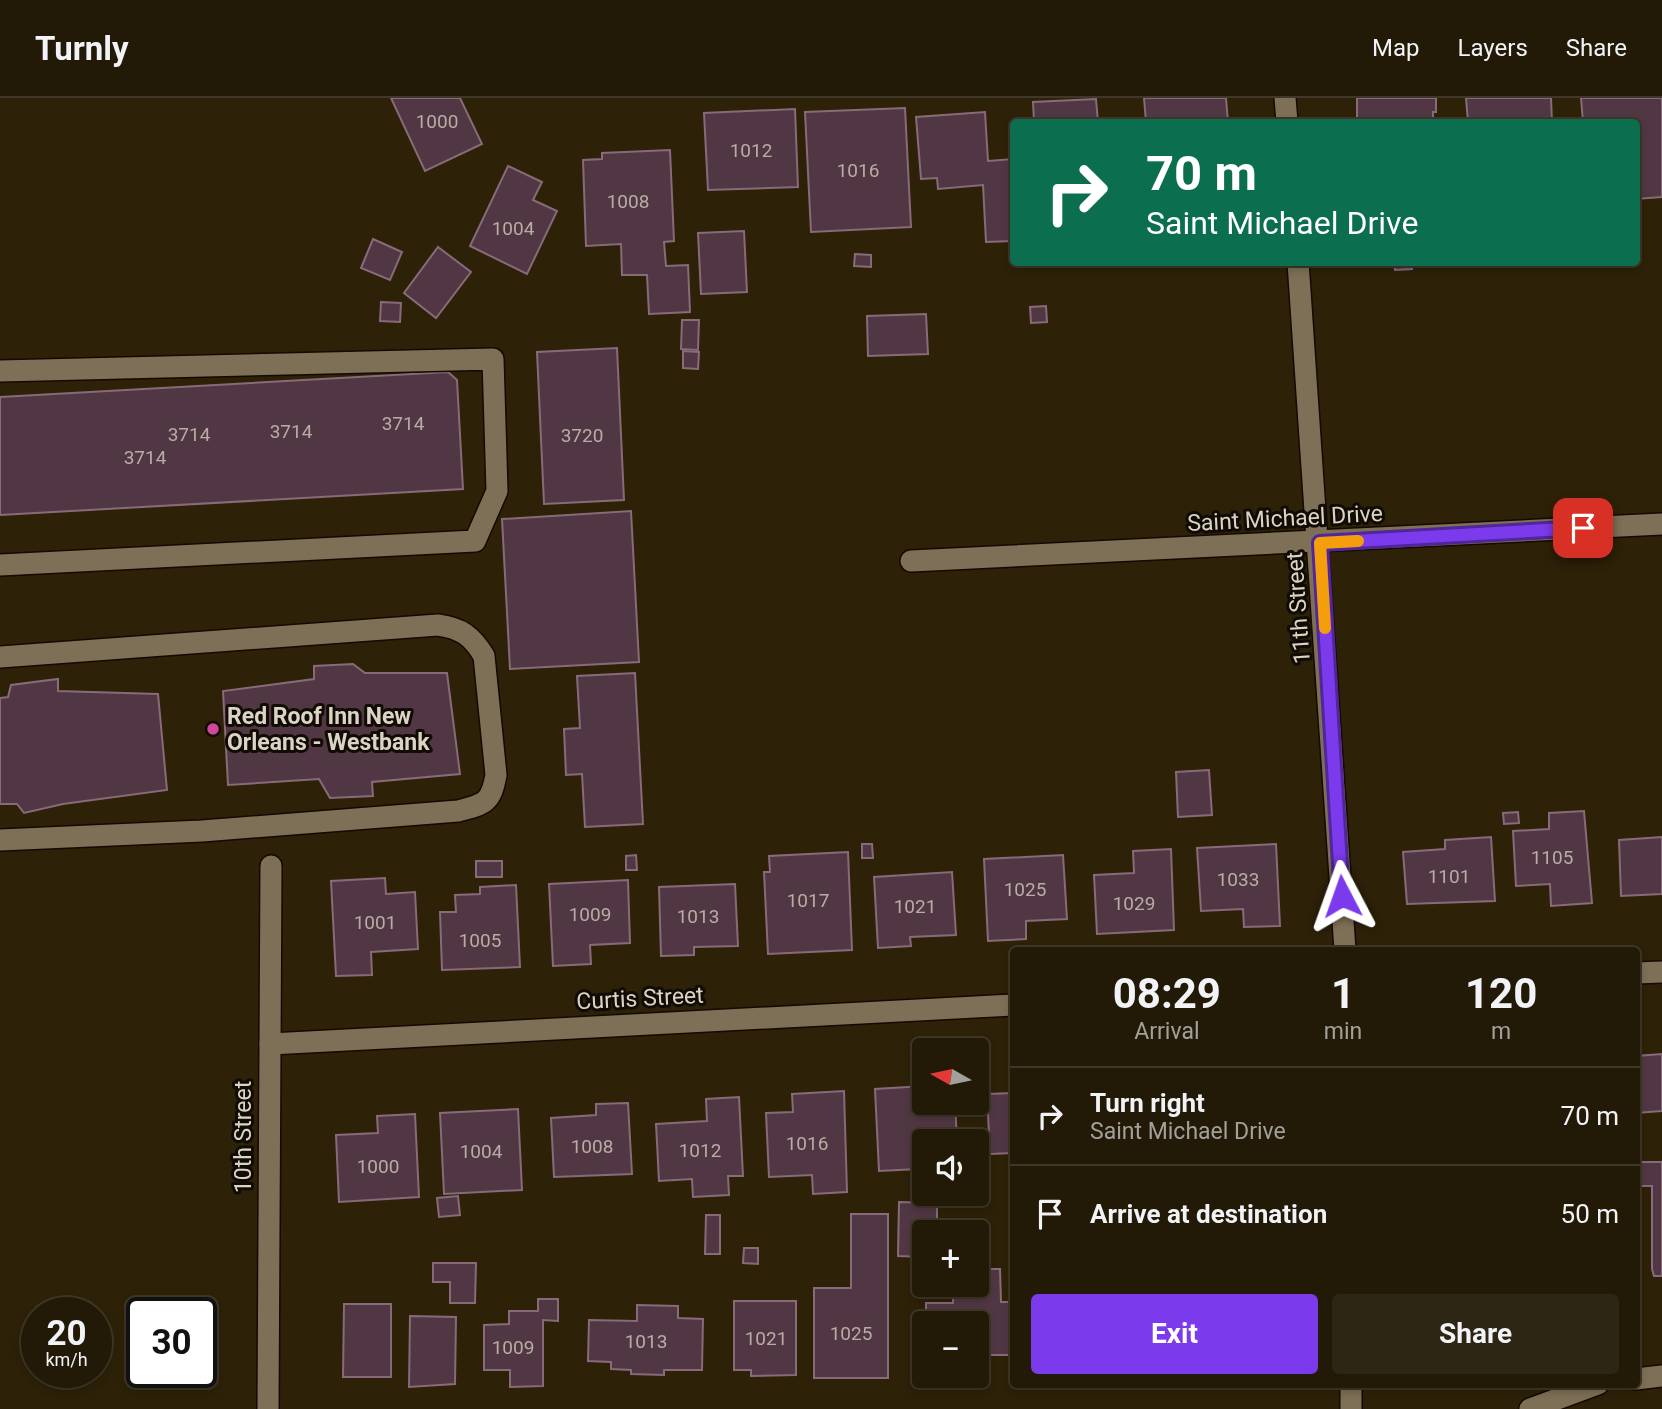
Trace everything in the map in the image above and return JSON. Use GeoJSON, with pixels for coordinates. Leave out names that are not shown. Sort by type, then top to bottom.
{"type":"FeatureCollection","features":[{"type":"Feature","properties":{"kind":"street"},"geometry":{"type":"LineString","coordinates":[[1286,98],[1287,119]]}},
{"type":"Feature","properties":{"kind":"street","name":"11th Street"},"geometry":{"type":"LineString","coordinates":[[1298,266],[1320,543],[1345,947]]}},
{"type":"Feature","properties":{"kind":"street"},"geometry":{"type":"LineString","coordinates":[[0,372],[494,359],[497,491],[475,541],[0,565]]}},
{"type":"Feature","properties":{"kind":"street","name":"Saint Michael Drive"},"geometry":{"type":"LineString","coordinates":[[911,561],[1320,543],[1662,524]]}},
{"type":"Feature","properties":{"kind":"street"},"geometry":{"type":"LineString","coordinates":[[0,657],[424,626],[458,628],[475,641],[484,656],[496,775],[493,794],[481,805],[458,811],[202,831],[0,840]]}},
{"type":"Feature","properties":{"kind":"street","name":"10th Street"},"geometry":{"type":"LineString","coordinates":[[268,1409],[271,866]]}},
{"type":"Feature","properties":{"kind":"street"},"geometry":{"type":"LineString","coordinates":[[1640,973],[1662,972]]}},
{"type":"Feature","properties":{"kind":"street","name":"Curtis Street"},"geometry":{"type":"LineString","coordinates":[[270,1044],[1010,1005]]}},
{"type":"Feature","properties":{"kind":"street"},"geometry":{"type":"LineString","coordinates":[[1640,1379],[1662,1376]]}},
{"type":"Feature","properties":{"kind":"street"},"geometry":{"type":"LineString","coordinates":[[1351,1388],[1351,1409]]}},
{"type":"Feature","properties":{"kind":"street"},"geometry":{"type":"LineString","coordinates":[[1530,1409],[1587,1388]]}},
{"type":"Feature","properties":{"kind":"building"},"geometry":{"type":"Polygon","coordinates":[[[391,98],[460,98],[482,144],[425,171],[391,98]]]}},
{"type":"Feature","properties":{"kind":"building"},"geometry":{"type":"Polygon","coordinates":[[[1144,98],[1226,98],[1228,119],[1146,119],[1144,98]]]}},
{"type":"Feature","properties":{"kind":"building"},"geometry":{"type":"Polygon","coordinates":[[[1357,98],[1436,98],[1433,119],[1357,119],[1357,98]]]}},
{"type":"Feature","properties":{"kind":"building"},"geometry":{"type":"Polygon","coordinates":[[[1466,98],[1551,98],[1552,119],[1468,119],[1466,98]]]}},
{"type":"Feature","properties":{"kind":"building"},"geometry":{"type":"Polygon","coordinates":[[[1581,98],[1662,98],[1662,197],[1640,199],[1640,119],[1583,119],[1581,98]]]}},
{"type":"Feature","properties":{"kind":"building"},"geometry":{"type":"Polygon","coordinates":[[[1096,99],[1098,119],[1034,119],[1033,102],[1096,99]]]}},
{"type":"Feature","properties":{"kind":"building"},"geometry":{"type":"Polygon","coordinates":[[[905,108],[911,227],[811,232],[805,112],[905,108]]]}},
{"type":"Feature","properties":{"kind":"building"},"geometry":{"type":"Polygon","coordinates":[[[795,109],[798,187],[708,190],[704,113],[795,109]]]}},
{"type":"Feature","properties":{"kind":"building"},"geometry":{"type":"Polygon","coordinates":[[[985,112],[988,161],[1010,159],[1010,241],[986,242],[983,185],[938,189],[937,178],[921,179],[916,117],[985,112]]]}},
{"type":"Feature","properties":{"kind":"building"},"geometry":{"type":"Polygon","coordinates":[[[670,150],[674,241],[664,242],[666,266],[688,265],[690,312],[649,314],[647,275],[622,275],[621,244],[586,246],[583,160],[602,159],[602,153],[670,150]]]}},
{"type":"Feature","properties":{"kind":"building"},"geometry":{"type":"Polygon","coordinates":[[[508,166],[542,182],[533,200],[557,211],[527,274],[470,246],[508,166]]]}},
{"type":"Feature","properties":{"kind":"building"},"geometry":{"type":"Polygon","coordinates":[[[744,231],[747,292],[701,294],[698,233],[744,231]]]}},
{"type":"Feature","properties":{"kind":"building"},"geometry":{"type":"Polygon","coordinates":[[[373,239],[402,252],[390,280],[361,268],[373,239]]]}},
{"type":"Feature","properties":{"kind":"building"},"geometry":{"type":"Polygon","coordinates":[[[438,247],[471,272],[436,318],[404,293],[438,247]]]}},
{"type":"Feature","properties":{"kind":"building"},"geometry":{"type":"Polygon","coordinates":[[[855,254],[871,255],[871,267],[854,266],[855,254]]]}},
{"type":"Feature","properties":{"kind":"building"},"geometry":{"type":"Polygon","coordinates":[[[1394,266],[1412,266],[1412,269],[1395,270],[1394,266]]]}},
{"type":"Feature","properties":{"kind":"building"},"geometry":{"type":"Polygon","coordinates":[[[381,302],[401,303],[400,322],[380,321],[381,302]]]}},
{"type":"Feature","properties":{"kind":"building"},"geometry":{"type":"Polygon","coordinates":[[[1046,306],[1047,322],[1031,323],[1030,307],[1046,306]]]}},
{"type":"Feature","properties":{"kind":"building"},"geometry":{"type":"Polygon","coordinates":[[[926,314],[928,354],[868,356],[867,316],[926,314]]]}},
{"type":"Feature","properties":{"kind":"building"},"geometry":{"type":"Polygon","coordinates":[[[682,320],[699,320],[698,350],[681,349],[682,320]]]}},
{"type":"Feature","properties":{"kind":"building"},"geometry":{"type":"Polygon","coordinates":[[[617,348],[624,500],[544,504],[537,352],[617,348]]]}},
{"type":"Feature","properties":{"kind":"building"},"geometry":{"type":"Polygon","coordinates":[[[683,351],[699,352],[698,369],[683,368],[683,351]]]}},
{"type":"Feature","properties":{"kind":"building"},"geometry":{"type":"Polygon","coordinates":[[[448,372],[457,380],[463,489],[0,515],[0,397],[448,372]]]}},
{"type":"Feature","properties":{"kind":"building"},"geometry":{"type":"Polygon","coordinates":[[[631,511],[639,662],[510,669],[502,519],[631,511]]]}},
{"type":"Feature","properties":{"kind":"building"},"geometry":{"type":"Polygon","coordinates":[[[353,664],[365,673],[447,673],[460,774],[372,782],[373,796],[330,798],[319,779],[228,785],[223,691],[314,679],[314,666],[353,664]]]}},
{"type":"Feature","properties":{"kind":"building"},"geometry":{"type":"Polygon","coordinates":[[[635,673],[643,824],[585,827],[582,774],[566,775],[564,729],[580,728],[577,676],[635,673]]]}},
{"type":"Feature","properties":{"kind":"building"},"geometry":{"type":"Polygon","coordinates":[[[58,679],[58,691],[158,694],[167,790],[63,804],[24,813],[17,804],[0,804],[0,698],[8,697],[11,685],[58,679]]]}},
{"type":"Feature","properties":{"kind":"building"},"geometry":{"type":"Polygon","coordinates":[[[1209,770],[1212,815],[1178,817],[1176,772],[1209,770]]]}},
{"type":"Feature","properties":{"kind":"building"},"geometry":{"type":"Polygon","coordinates":[[[1584,811],[1592,903],[1551,906],[1550,884],[1516,886],[1513,831],[1549,829],[1549,813],[1584,811]]]}},
{"type":"Feature","properties":{"kind":"building"},"geometry":{"type":"Polygon","coordinates":[[[1518,812],[1519,823],[1504,824],[1503,813],[1518,812]]]}},
{"type":"Feature","properties":{"kind":"building"},"geometry":{"type":"Polygon","coordinates":[[[1491,837],[1495,901],[1407,904],[1403,852],[1445,849],[1445,840],[1491,837]]]}},
{"type":"Feature","properties":{"kind":"building"},"geometry":{"type":"Polygon","coordinates":[[[1662,837],[1662,894],[1621,896],[1619,840],[1662,837]]]}},
{"type":"Feature","properties":{"kind":"building"},"geometry":{"type":"Polygon","coordinates":[[[862,844],[872,844],[873,858],[862,858],[862,844]]]}},
{"type":"Feature","properties":{"kind":"building"},"geometry":{"type":"Polygon","coordinates":[[[1276,844],[1280,926],[1244,927],[1243,909],[1201,911],[1197,848],[1276,844]]]}},
{"type":"Feature","properties":{"kind":"building"},"geometry":{"type":"Polygon","coordinates":[[[1171,849],[1174,930],[1097,934],[1094,875],[1134,873],[1133,851],[1171,849]]]}},
{"type":"Feature","properties":{"kind":"building"},"geometry":{"type":"Polygon","coordinates":[[[848,852],[852,950],[768,954],[764,872],[770,872],[769,856],[848,852]]]}},
{"type":"Feature","properties":{"kind":"building"},"geometry":{"type":"Polygon","coordinates":[[[636,855],[637,870],[626,870],[626,856],[636,855]]]}},
{"type":"Feature","properties":{"kind":"building"},"geometry":{"type":"Polygon","coordinates":[[[1063,855],[1067,919],[1026,921],[1026,939],[988,941],[984,859],[1063,855]]]}},
{"type":"Feature","properties":{"kind":"building"},"geometry":{"type":"Polygon","coordinates":[[[476,861],[502,861],[502,877],[476,877],[476,861]]]}},
{"type":"Feature","properties":{"kind":"building"},"geometry":{"type":"Polygon","coordinates":[[[952,872],[956,935],[910,937],[911,946],[878,948],[874,877],[952,872]]]}},
{"type":"Feature","properties":{"kind":"building"},"geometry":{"type":"Polygon","coordinates":[[[385,878],[386,894],[415,892],[418,949],[371,952],[372,975],[336,976],[331,881],[385,878]]]}},
{"type":"Feature","properties":{"kind":"building"},"geometry":{"type":"Polygon","coordinates":[[[628,880],[630,943],[590,945],[591,964],[553,966],[549,884],[628,880]]]}},
{"type":"Feature","properties":{"kind":"building"},"geometry":{"type":"Polygon","coordinates":[[[735,884],[738,946],[694,947],[694,955],[661,956],[659,887],[735,884]]]}},
{"type":"Feature","properties":{"kind":"building"},"geometry":{"type":"Polygon","coordinates":[[[516,885],[520,967],[442,970],[440,912],[456,912],[455,895],[480,894],[480,887],[516,885]]]}},
{"type":"Feature","properties":{"kind":"building"},"geometry":{"type":"Polygon","coordinates":[[[1662,1054],[1662,1111],[1640,1113],[1640,1056],[1662,1054]]]}},
{"type":"Feature","properties":{"kind":"building"},"geometry":{"type":"Polygon","coordinates":[[[912,1087],[912,1115],[956,1115],[956,1129],[912,1129],[912,1169],[879,1171],[875,1089],[912,1087]]]}},
{"type":"Feature","properties":{"kind":"building"},"geometry":{"type":"Polygon","coordinates":[[[844,1091],[847,1192],[813,1194],[812,1175],[769,1177],[766,1113],[793,1112],[792,1094],[844,1091]]]}},
{"type":"Feature","properties":{"kind":"building"},"geometry":{"type":"Polygon","coordinates":[[[1010,1093],[1010,1153],[990,1154],[989,1094],[1010,1093]]]}},
{"type":"Feature","properties":{"kind":"building"},"geometry":{"type":"Polygon","coordinates":[[[739,1097],[743,1176],[728,1176],[729,1195],[693,1197],[692,1179],[659,1181],[656,1124],[707,1121],[706,1099],[739,1097]]]}},
{"type":"Feature","properties":{"kind":"building"},"geometry":{"type":"Polygon","coordinates":[[[628,1103],[632,1174],[554,1177],[551,1118],[596,1115],[596,1104],[628,1103]]]}},
{"type":"Feature","properties":{"kind":"building"},"geometry":{"type":"Polygon","coordinates":[[[518,1109],[522,1190],[444,1194],[440,1113],[518,1109]]]}},
{"type":"Feature","properties":{"kind":"building"},"geometry":{"type":"Polygon","coordinates":[[[415,1114],[419,1197],[339,1202],[336,1135],[378,1133],[377,1116],[415,1114]]]}},
{"type":"Feature","properties":{"kind":"building"},"geometry":{"type":"Polygon","coordinates":[[[1640,1162],[1662,1162],[1662,1276],[1654,1276],[1652,1269],[1652,1186],[1640,1186],[1640,1162]]]}},
{"type":"Feature","properties":{"kind":"building"},"geometry":{"type":"Polygon","coordinates":[[[458,1196],[460,1215],[439,1217],[437,1198],[458,1196]]]}},
{"type":"Feature","properties":{"kind":"building"},"geometry":{"type":"Polygon","coordinates":[[[899,1202],[912,1202],[912,1206],[937,1206],[937,1220],[912,1220],[912,1257],[898,1256],[899,1202]]]}},
{"type":"Feature","properties":{"kind":"building"},"geometry":{"type":"Polygon","coordinates":[[[851,1214],[888,1214],[888,1378],[814,1378],[814,1288],[851,1288],[851,1214]]]}},
{"type":"Feature","properties":{"kind":"building"},"geometry":{"type":"Polygon","coordinates":[[[706,1215],[720,1215],[720,1254],[705,1254],[706,1215]]]}},
{"type":"Feature","properties":{"kind":"building"},"geometry":{"type":"Polygon","coordinates":[[[744,1248],[758,1248],[758,1264],[743,1263],[744,1248]]]}},
{"type":"Feature","properties":{"kind":"building"},"geometry":{"type":"Polygon","coordinates":[[[433,1263],[476,1263],[475,1303],[450,1303],[450,1282],[433,1282],[433,1263]]]}},
{"type":"Feature","properties":{"kind":"building"},"geometry":{"type":"Polygon","coordinates":[[[989,1269],[1000,1269],[1001,1302],[1010,1302],[1010,1355],[989,1355],[989,1311],[926,1311],[926,1303],[953,1303],[953,1297],[989,1297],[989,1269]]]}},
{"type":"Feature","properties":{"kind":"building"},"geometry":{"type":"Polygon","coordinates":[[[538,1299],[558,1299],[558,1321],[543,1320],[543,1386],[510,1387],[510,1370],[484,1370],[484,1325],[509,1324],[509,1311],[538,1311],[538,1299]]]}},
{"type":"Feature","properties":{"kind":"building"},"geometry":{"type":"Polygon","coordinates":[[[734,1301],[796,1301],[796,1375],[751,1376],[751,1370],[734,1370],[734,1301]]]}},
{"type":"Feature","properties":{"kind":"building"},"geometry":{"type":"Polygon","coordinates":[[[344,1304],[391,1304],[391,1377],[343,1377],[344,1304]]]}},
{"type":"Feature","properties":{"kind":"building"},"geometry":{"type":"Polygon","coordinates":[[[637,1305],[678,1306],[678,1318],[703,1319],[702,1370],[664,1370],[664,1375],[631,1374],[631,1370],[611,1369],[611,1362],[588,1361],[589,1320],[637,1321],[637,1305]]]}},
{"type":"Feature","properties":{"kind":"building"},"geometry":{"type":"Polygon","coordinates":[[[410,1316],[456,1317],[455,1384],[409,1387],[410,1316]]]}},
{"type":"Feature","properties":{"kind":"slow traffic"},"geometry":{"type":"LineString","coordinates":[[1325,628],[1320,543],[1358,541]]}},
{"type":"Feature","properties":{"kind":"place","name":"Red Roof Inn New Orleans - Westbank"},"geometry":{"type":"Point","coordinates":[213,729]}},
{"type":"Feature","properties":{"kind":"route"},"geometry":{"type":"LineString","coordinates":[[1342,896],[1320,543],[1583,528]]}}]}
